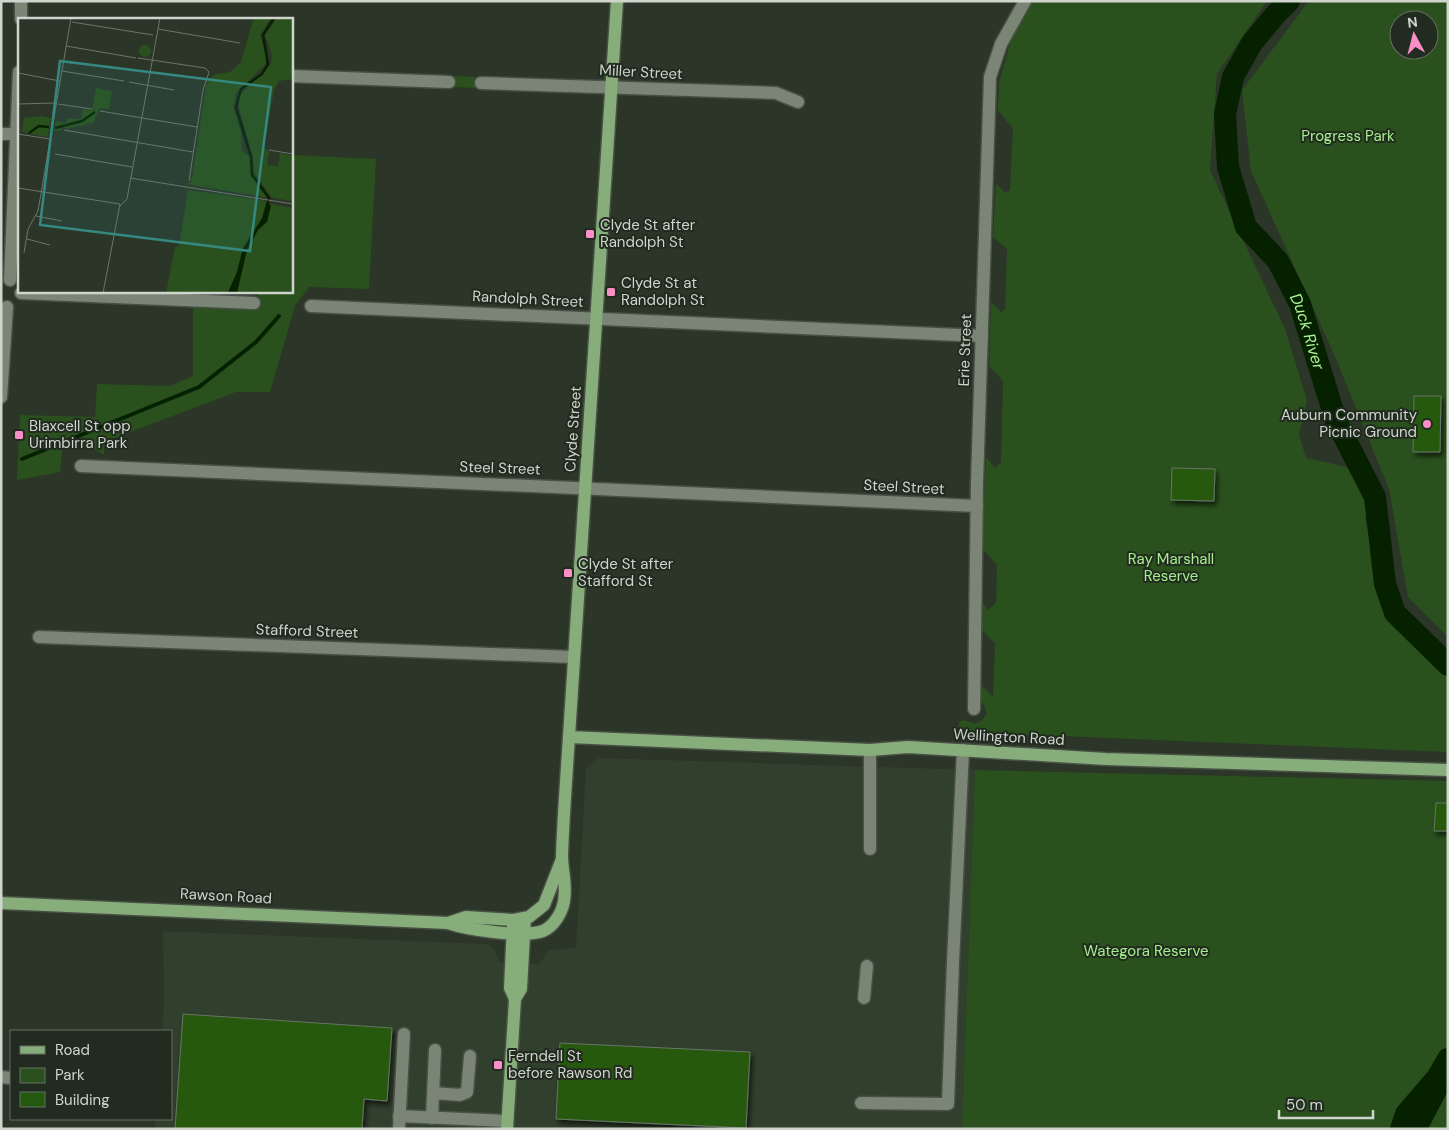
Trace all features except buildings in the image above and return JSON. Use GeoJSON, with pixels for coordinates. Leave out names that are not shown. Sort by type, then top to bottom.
{"type":"FeatureCollection","features":[{"type":"Feature","properties":{"kind":"main road","name":"Clyde Street"},"geometry":{"type":"LineString","coordinates":[[526,933],[544,930],[554,923],[560,913],[566,881],[562,860],[569,737],[617,1]]}},
{"type":"Feature","properties":{"kind":"main road","name":"Wellington Road"},"geometry":{"type":"LineString","coordinates":[[569,737],[870,750],[908,747],[1106,758],[1448,770]]}},
{"type":"Feature","properties":{"kind":"main road","name":"Clyde Street"},"geometry":{"type":"LineString","coordinates":[[517,923],[544,905],[562,860]]}},
{"type":"Feature","properties":{"kind":"main road","name":"Rawson Road"},"geometry":{"type":"LineString","coordinates":[[1,903],[448,923],[466,917],[517,923],[526,933]]}},
{"type":"Feature","properties":{"kind":"main road"},"geometry":{"type":"LineString","coordinates":[[515,999],[510,988],[517,923]]}},
{"type":"Feature","properties":{"kind":"main road"},"geometry":{"type":"LineString","coordinates":[[507,1125],[515,999],[521,989],[526,933]]}},
{"type":"Feature","properties":{"kind":"street"},"geometry":{"type":"LineString","coordinates":[[21,18],[22,1]]}},
{"type":"Feature","properties":{"kind":"street","name":"Erie Street"},"geometry":{"type":"LineString","coordinates":[[974,709],[976,506],[990,77],[1001,44],[1025,1]]}},
{"type":"Feature","properties":{"kind":"street"},"geometry":{"type":"LineString","coordinates":[[292,76],[449,82]]}},
{"type":"Feature","properties":{"kind":"street","name":"Miller Street"},"geometry":{"type":"LineString","coordinates":[[481,83],[776,93],[798,102]]}},
{"type":"Feature","properties":{"kind":"street"},"geometry":{"type":"LineString","coordinates":[[1,397],[4,306],[17,303],[14,286],[18,93]]}},
{"type":"Feature","properties":{"kind":"street"},"geometry":{"type":"LineString","coordinates":[[1,134],[16,134]]}},
{"type":"Feature","properties":{"kind":"street"},"geometry":{"type":"LineString","coordinates":[[99,292],[254,303]]}},
{"type":"Feature","properties":{"kind":"street","name":"Randolph Street"},"geometry":{"type":"LineString","coordinates":[[311,306],[982,336]]}},
{"type":"Feature","properties":{"kind":"street","name":"Steel Street"},"geometry":{"type":"LineString","coordinates":[[81,466],[976,506]]}},
{"type":"Feature","properties":{"kind":"street","name":"Stafford Street"},"geometry":{"type":"LineString","coordinates":[[40,637],[574,658]]}},
{"type":"Feature","properties":{"kind":"street"},"geometry":{"type":"LineString","coordinates":[[870,750],[870,849]]}},
{"type":"Feature","properties":{"kind":"street"},"geometry":{"type":"LineString","coordinates":[[861,1103],[948,1104],[952,962],[963,750]]}},
{"type":"Feature","properties":{"kind":"street"},"geometry":{"type":"LineString","coordinates":[[864,998],[866,966]]}},
{"type":"Feature","properties":{"kind":"street"},"geometry":{"type":"LineString","coordinates":[[404,1034],[399,1122],[432,1118],[507,1125]]}},
{"type":"Feature","properties":{"kind":"street"},"geometry":{"type":"LineString","coordinates":[[432,1118],[435,1050]]}},
{"type":"Feature","properties":{"kind":"street"},"geometry":{"type":"LineString","coordinates":[[433,1093],[460,1095],[466,1092],[470,1056]]}},
{"type":"Feature","properties":{"kind":"shaded area"},"geometry":{"type":"Polygon","coordinates":[[[599,758],[975,770],[962,1129],[155,1129],[155,1120],[172,1120],[172,1030],[162,1030],[164,1001],[163,931],[487,944],[495,950],[499,962],[539,964],[549,950],[576,948],[586,768],[599,758]]]}},
{"type":"Feature","properties":{"kind":"shaded area"},"geometry":{"type":"Polygon","coordinates":[[[1448,1066],[1448,1091],[1428,1129],[1408,1129],[1420,1104],[1448,1066]]]}},
{"type":"Feature","properties":{"kind":"green space","name":"Ray Marshall Reserve"},"geometry":{"type":"Polygon","coordinates":[[[1033,1],[1267,1],[1217,74],[1210,170],[1285,329],[1307,400],[1299,435],[1306,458],[1343,466],[1359,472],[1368,495],[1369,507],[1365,519],[1388,614],[1448,671],[1448,752],[958,732],[959,722],[964,720],[976,724],[987,713],[978,693],[978,682],[993,697],[995,643],[980,628],[981,600],[988,610],[996,603],[997,565],[982,548],[986,457],[995,468],[1001,463],[1003,381],[989,366],[991,302],[1001,312],[1005,309],[1007,249],[993,237],[996,183],[1005,193],[1010,190],[1013,129],[998,110],[999,83],[1011,40],[1033,1]]]}},
{"type":"Feature","properties":{"kind":"green space","name":"Progress Park"},"geometry":{"type":"Polygon","coordinates":[[[1309,1],[1448,1],[1448,637],[1408,597],[1389,489],[1333,352],[1251,171],[1242,90],[1309,1]]]}},
{"type":"Feature","properties":{"kind":"green space"},"geometry":{"type":"Polygon","coordinates":[[[455,76],[475,77],[475,88],[455,87],[455,76]]]}},
{"type":"Feature","properties":{"kind":"green space"},"geometry":{"type":"Polygon","coordinates":[[[292,155],[376,159],[369,289],[309,287],[295,306],[270,392],[236,392],[104,442],[104,455],[85,444],[63,444],[60,472],[17,480],[20,415],[95,417],[97,384],[170,386],[193,376],[193,306],[257,307],[258,292],[292,292],[292,155]]]}},
{"type":"Feature","properties":{"kind":"green space","name":"Wategora Reserve"},"geometry":{"type":"Polygon","coordinates":[[[975,770],[1448,781],[1448,1129],[962,1129],[975,770]]]}},
{"type":"Feature","properties":{"kind":"waterway","name":"Duck River"},"geometry":{"type":"LineString","coordinates":[[1289,1],[1252,43],[1233,77],[1225,114],[1228,167],[1246,227],[1278,261],[1300,304],[1336,421],[1375,497],[1385,584],[1395,613],[1448,665]]}},
{"type":"Feature","properties":{"kind":"waterway"},"geometry":{"type":"LineString","coordinates":[[22,459],[199,387],[256,342],[279,316]]}},
{"type":"Feature","properties":{"kind":"waterway","name":"Duck River"},"geometry":{"type":"LineString","coordinates":[[1401,1129],[1406,1114],[1437,1078],[1448,1059]]}},
{"type":"Feature","properties":{"kind":"place","name":"Clyde St after Randolph St"},"geometry":{"type":"Point","coordinates":[590,234]}},
{"type":"Feature","properties":{"kind":"place","name":"Clyde St at Randolph St"},"geometry":{"type":"Point","coordinates":[611,292]}},
{"type":"Feature","properties":{"kind":"place","name":"Auburn Community Picnic Ground"},"geometry":{"type":"Point","coordinates":[1427,424]}},
{"type":"Feature","properties":{"kind":"place","name":"Blaxcell St opp Urimbirra Park"},"geometry":{"type":"Point","coordinates":[19,435]}},
{"type":"Feature","properties":{"kind":"place","name":"Clyde St after Stafford St"},"geometry":{"type":"Point","coordinates":[568,573]}},
{"type":"Feature","properties":{"kind":"place","name":"Ferndell St before Rawson Rd"},"geometry":{"type":"Point","coordinates":[498,1065]}}]}
